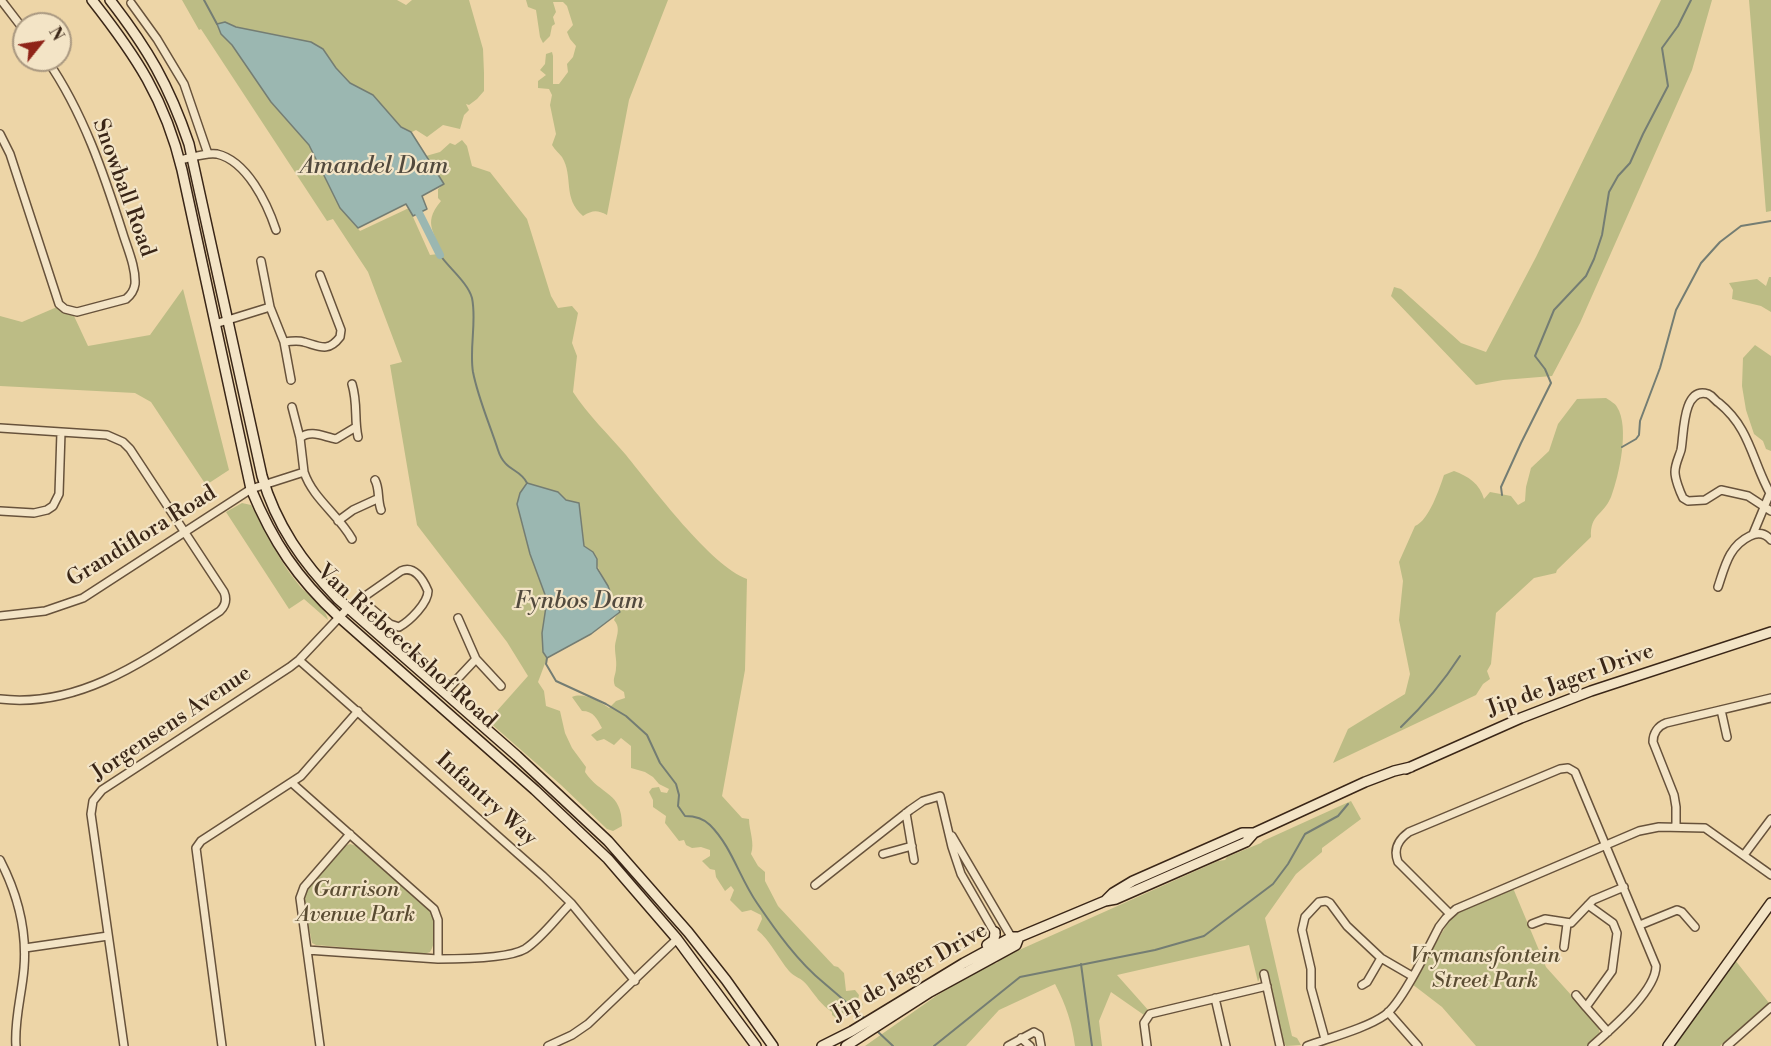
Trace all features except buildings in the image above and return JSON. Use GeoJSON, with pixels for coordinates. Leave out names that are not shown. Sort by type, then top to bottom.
{"type":"FeatureCollection","features":[{"type":"Feature","properties":{"kind":"street"},"geometry":{"type":"LineString","coordinates":[[1,0],[12,14]]}},
{"type":"Feature","properties":{"kind":"street","name":"Van Riebeeckshof Road"},"geometry":{"type":"LineString","coordinates":[[92,0],[145,72],[165,114],[180,160],[251,489],[269,531],[285,557],[310,590],[535,789],[592,844],[677,939],[756,1046]]}},
{"type":"Feature","properties":{"kind":"street","name":"Van Riebeeckshof Road"},"geometry":{"type":"LineString","coordinates":[[110,0],[140,40],[160,73],[178,111],[193,158],[264,484],[278,518],[294,547],[317,577],[348,608],[562,797],[639,874],[714,964],[773,1046]]}},
{"type":"Feature","properties":{"kind":"street"},"geometry":{"type":"LineString","coordinates":[[131,3],[157,39],[184,84],[208,154]]}},
{"type":"Feature","properties":{"kind":"street","name":"Snowball Road"},"geometry":{"type":"LineString","coordinates":[[0,134],[10,154],[59,304],[65,309],[77,312],[119,302],[131,295],[135,281],[134,273],[104,177],[76,111],[53,72]]}},
{"type":"Feature","properties":{"kind":"street"},"geometry":{"type":"LineString","coordinates":[[180,160],[217,154],[232,162],[261,194],[276,230]]}},
{"type":"Feature","properties":{"kind":"street"},"geometry":{"type":"LineString","coordinates":[[261,261],[270,307],[284,342],[291,380]]}},
{"type":"Feature","properties":{"kind":"street"},"geometry":{"type":"LineString","coordinates":[[284,342],[304,341],[318,348],[334,343],[340,337],[341,330],[320,275]]}},
{"type":"Feature","properties":{"kind":"street"},"geometry":{"type":"LineString","coordinates":[[215,324],[270,307]]}},
{"type":"Feature","properties":{"kind":"street"},"geometry":{"type":"LineString","coordinates":[[352,384],[357,407],[358,437]]}},
{"type":"Feature","properties":{"kind":"street"},"geometry":{"type":"LineString","coordinates":[[1753,534],[1763,506],[1770,494],[1749,441],[1728,410],[1709,395],[1702,394],[1693,398],[1685,418],[1681,450],[1675,470],[1682,496],[1688,501],[1705,500],[1721,490],[1748,496],[1763,506],[1771,511]]}},
{"type":"Feature","properties":{"kind":"street"},"geometry":{"type":"LineString","coordinates":[[292,407],[300,438],[304,472],[312,487],[338,521],[345,526],[352,539]]}},
{"type":"Feature","properties":{"kind":"street"},"geometry":{"type":"LineString","coordinates":[[300,438],[305,434],[317,434],[336,439],[356,427]]}},
{"type":"Feature","properties":{"kind":"street"},"geometry":{"type":"LineString","coordinates":[[0,428],[107,435],[123,442],[130,449],[224,592],[226,599],[223,608],[136,665],[104,681],[54,696],[23,700],[0,699]]}},
{"type":"Feature","properties":{"kind":"street"},"geometry":{"type":"LineString","coordinates":[[0,511],[34,513],[42,512],[53,506],[59,494],[62,432]]}},
{"type":"Feature","properties":{"kind":"street","name":"Grandiflora Road"},"geometry":{"type":"LineString","coordinates":[[0,616],[30,614],[71,603],[94,591],[251,489],[304,472]]}},
{"type":"Feature","properties":{"kind":"street"},"geometry":{"type":"LineString","coordinates":[[375,480],[378,485],[377,499],[381,510]]}},
{"type":"Feature","properties":{"kind":"street"},"geometry":{"type":"LineString","coordinates":[[338,521],[353,510],[377,499]]}},
{"type":"Feature","properties":{"kind":"street"},"geometry":{"type":"LineString","coordinates":[[1718,587],[1731,551],[1743,539],[1753,534],[1764,535],[1771,540]]}},
{"type":"Feature","properties":{"kind":"street","name":"Jorgensens Avenue"},"geometry":{"type":"LineString","coordinates":[[124,1046],[91,810],[95,797],[102,790],[299,660],[348,608],[360,598],[406,569],[414,571],[428,591],[426,600],[399,627],[390,624],[360,598]]}},
{"type":"Feature","properties":{"kind":"street"},"geometry":{"type":"LineString","coordinates":[[458,618],[476,659],[501,686]]}},
{"type":"Feature","properties":{"kind":"street","name":"Jip de Jager Drive"},"geometry":{"type":"LineString","coordinates":[[822,1046],[930,992],[1016,940],[1105,901],[1113,893],[1133,881],[1242,833],[1254,833],[1341,794],[1367,787],[1521,718],[1591,691],[1771,634]]}},
{"type":"Feature","properties":{"kind":"street"},"geometry":{"type":"LineString","coordinates":[[447,712],[442,698],[445,692],[476,659]]}},
{"type":"Feature","properties":{"kind":"street","name":"Infantry Way"},"geometry":{"type":"LineString","coordinates":[[299,660],[497,833],[571,903],[635,981]]}},
{"type":"Feature","properties":{"kind":"street"},"geometry":{"type":"LineString","coordinates":[[418,687],[431,692],[445,692]]}},
{"type":"Feature","properties":{"kind":"street"},"geometry":{"type":"LineString","coordinates":[[1676,827],[1674,795],[1654,746],[1654,735],[1658,728],[1666,723],[1771,698]]}},
{"type":"Feature","properties":{"kind":"street"},"geometry":{"type":"LineString","coordinates":[[1721,710],[1727,737]]}},
{"type":"Feature","properties":{"kind":"street"},"geometry":{"type":"LineString","coordinates":[[222,1046],[196,848],[201,842],[301,776],[358,711]]}},
{"type":"Feature","properties":{"kind":"street"},"geometry":{"type":"LineString","coordinates":[[1450,914],[1398,862],[1396,846],[1400,840],[1409,832],[1564,768],[1571,770],[1578,777],[1655,959],[1656,973],[1636,1003],[1593,1046]]}},
{"type":"Feature","properties":{"kind":"street"},"geometry":{"type":"LineString","coordinates":[[292,783],[434,909],[438,920],[438,959]]}},
{"type":"Feature","properties":{"kind":"street"},"geometry":{"type":"LineString","coordinates":[[815,885],[906,813],[923,801],[940,796],[961,874],[1003,947]]}},
{"type":"Feature","properties":{"kind":"street"},"geometry":{"type":"LineString","coordinates":[[906,813],[914,860]]}},
{"type":"Feature","properties":{"kind":"street"},"geometry":{"type":"LineString","coordinates":[[1744,855],[1771,819]]}},
{"type":"Feature","properties":{"kind":"street"},"geometry":{"type":"LineString","coordinates":[[1307,1046],[1374,1021],[1388,1012],[1398,1000],[1439,927],[1450,914],[1462,906],[1644,829],[1699,827],[1708,829],[1771,875]]}},
{"type":"Feature","properties":{"kind":"street"},"geometry":{"type":"LineString","coordinates":[[949,831],[1016,940]]}},
{"type":"Feature","properties":{"kind":"street"},"geometry":{"type":"LineString","coordinates":[[320,1046],[300,903],[301,892],[350,834]]}},
{"type":"Feature","properties":{"kind":"street"},"geometry":{"type":"LineString","coordinates":[[883,854],[912,846]]}},
{"type":"Feature","properties":{"kind":"street"},"geometry":{"type":"LineString","coordinates":[[0,860],[17,906],[25,948],[16,1024],[16,1046]]}},
{"type":"Feature","properties":{"kind":"street"},"geometry":{"type":"LineString","coordinates":[[1532,924],[1545,919],[1567,924],[1575,921],[1596,899],[1624,887]]}},
{"type":"Feature","properties":{"kind":"street"},"geometry":{"type":"LineString","coordinates":[[1325,1039],[1311,988],[1311,969],[1302,930],[1305,917],[1319,902],[1326,901],[1338,912],[1347,926],[1381,958],[1412,976]]}},
{"type":"Feature","properties":{"kind":"street"},"geometry":{"type":"LineString","coordinates":[[306,950],[438,959],[459,959],[520,951],[571,903]]}},
{"type":"Feature","properties":{"kind":"street"},"geometry":{"type":"LineString","coordinates":[[1668,1046],[1771,903]]}},
{"type":"Feature","properties":{"kind":"street"},"geometry":{"type":"LineString","coordinates":[[1586,1007],[1612,972],[1617,933],[1613,923],[1588,905]]}},
{"type":"Feature","properties":{"kind":"street"},"geometry":{"type":"LineString","coordinates":[[1640,925],[1677,910],[1682,912],[1695,927]]}},
{"type":"Feature","properties":{"kind":"street"},"geometry":{"type":"LineString","coordinates":[[1564,947],[1567,924]]}},
{"type":"Feature","properties":{"kind":"street"},"geometry":{"type":"LineString","coordinates":[[908,997],[923,983],[993,942],[995,932]]}},
{"type":"Feature","properties":{"kind":"street"},"geometry":{"type":"LineString","coordinates":[[25,948],[108,936]]}},
{"type":"Feature","properties":{"kind":"street"},"geometry":{"type":"LineString","coordinates":[[548,1046],[581,1030],[677,939]]}},
{"type":"Feature","properties":{"kind":"street","name":"Jip de Jager Drive"},"geometry":{"type":"LineString","coordinates":[[846,1046],[860,1038],[908,997],[964,963],[1003,947]]}},
{"type":"Feature","properties":{"kind":"street"},"geometry":{"type":"LineString","coordinates":[[1362,985],[1367,982],[1381,958]]}},
{"type":"Feature","properties":{"kind":"street"},"geometry":{"type":"LineString","coordinates":[[1264,974],[1280,1046]]}},
{"type":"Feature","properties":{"kind":"street"},"geometry":{"type":"LineString","coordinates":[[1147,1046],[1144,1023],[1150,1014],[1267,986]]}},
{"type":"Feature","properties":{"kind":"street"},"geometry":{"type":"LineString","coordinates":[[1576,995],[1608,1032]]}},
{"type":"Feature","properties":{"kind":"street"},"geometry":{"type":"LineString","coordinates":[[1215,998],[1226,1046]]}},
{"type":"Feature","properties":{"kind":"street"},"geometry":{"type":"LineString","coordinates":[[1727,1046],[1771,1007]]}},
{"type":"Feature","properties":{"kind":"street"},"geometry":{"type":"LineString","coordinates":[[1388,1012],[1418,1046]]}},
{"type":"Feature","properties":{"kind":"street"},"geometry":{"type":"LineString","coordinates":[[1008,1046],[1032,1033],[1038,1033],[1041,1046]]}},
{"type":"Feature","properties":{"kind":"street"},"geometry":{"type":"LineString","coordinates":[[1021,1038],[1030,1046]]}},
{"type":"Feature","properties":{"kind":"green space"},"geometry":{"type":"Polygon","coordinates":[[[182,0],[397,0],[406,5],[412,0],[469,0],[483,49],[484,91],[469,105],[466,104],[469,110],[464,115],[460,129],[443,125],[427,137],[416,130],[412,132],[401,127],[373,95],[350,83],[323,49],[298,39],[236,27],[225,22],[217,25],[221,34],[232,45],[271,102],[309,145],[340,208],[360,231],[409,208],[430,255],[438,254],[431,223],[441,201],[438,198],[438,189],[444,184],[426,156],[440,152],[450,143],[455,145],[462,140],[467,146],[472,166],[490,172],[527,219],[551,296],[558,308],[572,306],[578,313],[572,343],[577,356],[573,392],[683,524],[717,559],[747,579],[745,670],[722,796],[742,818],[749,819],[751,854],[758,866],[765,872],[765,881],[778,906],[834,966],[844,973],[846,991],[855,990],[859,995],[858,1000],[863,1004],[862,1007],[841,1014],[840,1018],[832,1015],[832,1012],[821,1003],[805,983],[789,971],[757,930],[762,919],[761,915],[751,910],[742,912],[730,900],[734,890],[731,886],[725,891],[716,877],[715,870],[710,869],[702,861],[710,856],[710,850],[701,847],[692,848],[686,845],[684,840],[679,841],[665,823],[666,816],[653,807],[653,800],[649,792],[652,788],[659,787],[661,792],[667,793],[669,789],[645,772],[631,768],[631,746],[621,738],[614,745],[604,739],[597,741],[591,735],[602,728],[595,716],[582,711],[572,697],[586,696],[609,708],[616,701],[625,698],[624,692],[615,686],[614,681],[615,644],[618,630],[614,620],[620,612],[593,552],[584,546],[579,503],[566,500],[558,492],[520,493],[518,504],[530,554],[547,600],[542,633],[543,652],[547,658],[538,682],[544,691],[546,706],[560,711],[565,733],[572,748],[586,767],[585,772],[615,800],[621,815],[622,826],[613,831],[607,829],[488,721],[528,676],[507,642],[417,525],[390,365],[402,362],[368,272],[333,219],[327,221],[201,29],[199,30],[182,0]]]}},
{"type":"Feature","properties":{"kind":"green space"},"geometry":{"type":"Polygon","coordinates":[[[526,0],[668,0],[629,100],[607,215],[595,211],[583,216],[573,202],[565,165],[562,157],[552,145],[556,134],[550,105],[552,95],[549,89],[538,88],[538,81],[546,75],[540,70],[545,64],[546,54],[552,52],[553,56],[553,84],[559,84],[568,72],[567,64],[573,57],[576,46],[567,32],[573,25],[567,6],[563,2],[553,2],[556,12],[553,17],[555,24],[552,26],[550,36],[543,43],[536,10],[528,7],[526,0]]]}},
{"type":"Feature","properties":{"kind":"green space"},"geometry":{"type":"Polygon","coordinates":[[[1661,0],[1712,0],[1692,70],[1580,323],[1552,376],[1476,385],[1391,296],[1394,287],[1401,289],[1461,343],[1486,352],[1536,257],[1661,0]]]}},
{"type":"Feature","properties":{"kind":"green space"},"geometry":{"type":"Polygon","coordinates":[[[1749,0],[1771,0],[1771,211],[1766,212],[1749,0]]]}},
{"type":"Feature","properties":{"kind":"green space"},"geometry":{"type":"Polygon","coordinates":[[[1771,277],[1771,312],[1761,306],[1732,299],[1733,290],[1729,283],[1757,279],[1766,286],[1771,277]]]}},
{"type":"Feature","properties":{"kind":"green space"},"geometry":{"type":"Polygon","coordinates":[[[183,289],[229,470],[206,485],[151,402],[135,393],[0,386],[0,316],[22,322],[57,307],[74,316],[88,346],[150,335],[183,289]]]}},
{"type":"Feature","properties":{"kind":"green space"},"geometry":{"type":"Polygon","coordinates":[[[1755,345],[1771,356],[1771,451],[1766,449],[1763,441],[1754,434],[1746,410],[1742,386],[1743,358],[1755,345]]]}},
{"type":"Feature","properties":{"kind":"green space"},"geometry":{"type":"Polygon","coordinates":[[[1606,398],[1617,407],[1623,427],[1620,465],[1611,497],[1595,519],[1591,537],[1556,573],[1534,578],[1496,613],[1491,664],[1487,671],[1490,679],[1483,684],[1476,695],[1333,763],[1348,729],[1405,694],[1410,674],[1399,620],[1403,581],[1399,562],[1415,526],[1425,518],[1429,511],[1444,475],[1454,471],[1459,473],[1476,485],[1484,499],[1490,492],[1511,496],[1518,505],[1525,501],[1531,468],[1549,451],[1558,424],[1577,399],[1606,398]]]}},
{"type":"Feature","properties":{"kind":"green space"},"geometry":{"type":"Polygon","coordinates":[[[242,503],[251,505],[285,566],[299,585],[324,610],[328,620],[304,599],[289,609],[226,512],[242,503]]]}},
{"type":"Feature","properties":{"kind":"green space"},"geometry":{"type":"Polygon","coordinates":[[[1351,801],[1361,819],[1322,848],[1322,852],[1296,874],[1265,918],[1292,1036],[1297,1038],[1301,1045],[1286,1046],[1283,1041],[1267,970],[1259,972],[1258,982],[1249,945],[1117,975],[1149,1011],[1144,1015],[1111,992],[1099,1021],[1102,1046],[1075,1046],[1068,1014],[1055,984],[999,1010],[966,1046],[865,1046],[936,996],[990,964],[997,963],[999,959],[1218,861],[1225,860],[1227,857],[1351,801]]]}},
{"type":"Feature","properties":{"kind":"green space","name":"Garrison Avenue Park"},"geometry":{"type":"Polygon","coordinates":[[[350,844],[357,846],[429,909],[435,930],[430,952],[424,954],[312,943],[304,902],[305,892],[345,846],[350,844]]]}},
{"type":"Feature","properties":{"kind":"green space","name":"Vrymansfontein Street Park"},"geometry":{"type":"Polygon","coordinates":[[[1513,888],[1546,967],[1598,1025],[1600,1034],[1588,1046],[1476,1046],[1442,1007],[1412,984],[1450,919],[1463,909],[1513,888]]]}},
{"type":"Feature","properties":{"kind":"green space"},"geometry":{"type":"Polygon","coordinates":[[[1735,960],[1769,1003],[1720,1046],[1672,1046],[1735,960]]]}},
{"type":"Feature","properties":{"kind":"water","name":"Amandel Dam"},"geometry":{"type":"Polygon","coordinates":[[[225,22],[236,27],[311,42],[323,49],[350,83],[373,95],[401,127],[411,132],[444,184],[422,196],[427,209],[413,216],[406,204],[358,228],[340,208],[309,145],[271,102],[232,45],[221,34],[217,24],[225,22]]]}},
{"type":"Feature","properties":{"kind":"water","name":"Fynbos Dam"},"geometry":{"type":"Polygon","coordinates":[[[527,483],[558,492],[566,500],[579,503],[584,546],[593,552],[597,559],[597,568],[620,612],[591,634],[547,658],[543,652],[542,633],[547,600],[530,554],[517,504],[520,493],[527,483]]]}},
{"type":"Feature","properties":{"kind":"waterway"},"geometry":{"type":"LineString","coordinates":[[204,0],[217,24]]}},
{"type":"Feature","properties":{"kind":"waterway"},"geometry":{"type":"LineString","coordinates":[[1502,495],[1501,487],[1551,383],[1545,369],[1535,356],[1554,310],[1586,276],[1594,259],[1602,235],[1609,192],[1618,176],[1630,163],[1668,86],[1662,48],[1678,26],[1691,0]]}},
{"type":"Feature","properties":{"kind":"waterway"},"geometry":{"type":"LineString","coordinates":[[419,213],[440,255]]}},
{"type":"Feature","properties":{"kind":"waterway"},"geometry":{"type":"LineString","coordinates":[[1622,447],[1639,435],[1640,421],[1660,368],[1676,310],[1701,263],[1720,242],[1741,226],[1771,221]]}},
{"type":"Feature","properties":{"kind":"waterway"},"geometry":{"type":"LineString","coordinates":[[440,255],[462,281],[472,298],[473,372],[498,450],[504,462],[527,483]]}},
{"type":"Feature","properties":{"kind":"waterway"},"geometry":{"type":"LineString","coordinates":[[1401,727],[1433,693],[1460,656]]}},
{"type":"Feature","properties":{"kind":"waterway"},"geometry":{"type":"LineString","coordinates":[[547,658],[546,664],[556,681],[606,704],[626,716],[647,735],[660,763],[676,784],[679,795],[678,806],[685,816],[705,821],[718,834],[757,903],[788,946],[814,975],[865,1019]]}},
{"type":"Feature","properties":{"kind":"waterway"},"geometry":{"type":"LineString","coordinates":[[934,1046],[1020,977],[1155,950],[1204,936],[1273,884],[1288,864],[1305,834],[1338,816],[1348,804]]}},
{"type":"Feature","properties":{"kind":"waterway"},"geometry":{"type":"LineString","coordinates":[[1081,964],[1092,1046]]}},
{"type":"Feature","properties":{"kind":"waterway"},"geometry":{"type":"LineString","coordinates":[[876,1030],[893,1046]]}}]}
